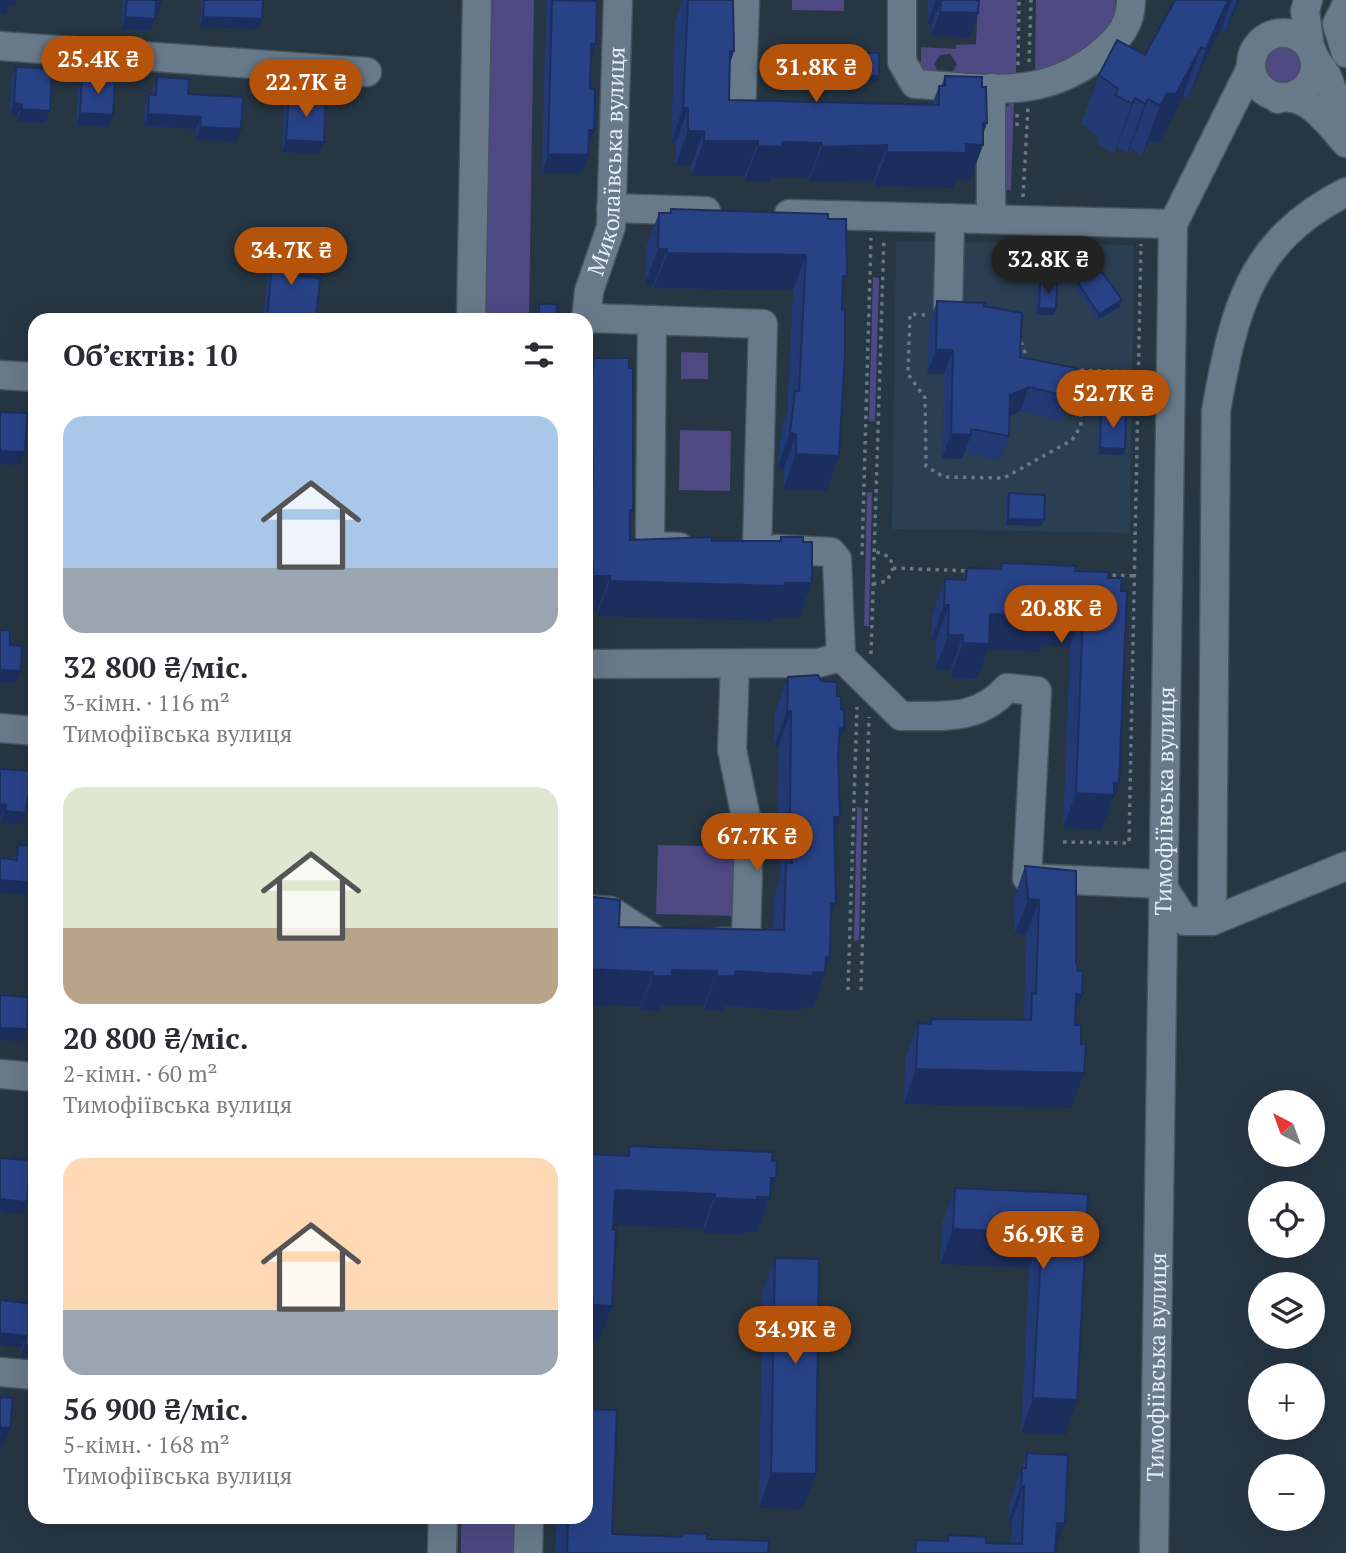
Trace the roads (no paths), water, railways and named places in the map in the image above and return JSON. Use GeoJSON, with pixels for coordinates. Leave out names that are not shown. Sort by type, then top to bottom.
{"type":"FeatureCollection","features":[{"type":"Feature","properties":{"kind":"street"},"geometry":{"type":"LineString","coordinates":[[471,313],[478,0]]}},
{"type":"Feature","properties":{"kind":"street","name":"Миколаївська вулиця"},"geometry":{"type":"LineString","coordinates":[[587,313],[589,291],[611,227],[618,0]]}},
{"type":"Feature","properties":{"kind":"street"},"geometry":{"type":"LineString","coordinates":[[745,0],[741,117],[795,118]]}},
{"type":"Feature","properties":{"kind":"street"},"geometry":{"type":"LineString","coordinates":[[902,0],[902,62],[911,96],[1042,86],[1070,76],[1117,40],[1131,8],[1149,9],[1154,0]]}},
{"type":"Feature","properties":{"kind":"street"},"geometry":{"type":"LineString","coordinates":[[1294,0],[1255,50],[1251,68],[1253,78],[1266,92],[1303,102],[1319,112],[1346,143]]}},
{"type":"Feature","properties":{"kind":"street"},"geometry":{"type":"LineString","coordinates":[[1210,154],[1233,122],[1262,104],[1293,95],[1309,84],[1313,75],[1306,11],[1308,0]]}},
{"type":"Feature","properties":{"kind":"street"},"geometry":{"type":"LineString","coordinates":[[1346,6],[1337,24],[1346,53]]}},
{"type":"Feature","properties":{"kind":"street"},"geometry":{"type":"LineString","coordinates":[[1268,36],[1277,33],[1296,35],[1312,52],[1327,76],[1346,128]]}},
{"type":"Feature","properties":{"kind":"street"},"geometry":{"type":"LineString","coordinates":[[0,46],[367,72]]}},
{"type":"Feature","properties":{"kind":"street","name":"Тимофіївська вулиця"},"geometry":{"type":"LineString","coordinates":[[1154,1553],[1161,884],[1173,224],[1251,68]]}},
{"type":"Feature","properties":{"kind":"street"},"geometry":{"type":"LineString","coordinates":[[991,88],[991,219]]}},
{"type":"Feature","properties":{"kind":"street"},"geometry":{"type":"LineString","coordinates":[[1212,921],[1216,411],[1228,342],[1255,271],[1297,221],[1346,192]]}},
{"type":"Feature","properties":{"kind":"street"},"geometry":{"type":"LineString","coordinates":[[611,208],[1173,224]]}},
{"type":"Feature","properties":{"kind":"street"},"geometry":{"type":"LineString","coordinates":[[942,311],[950,218]]}},
{"type":"Feature","properties":{"kind":"street"},"geometry":{"type":"LineString","coordinates":[[593,320],[763,324],[730,548]]}},
{"type":"Feature","properties":{"kind":"street"},"geometry":{"type":"LineString","coordinates":[[652,320],[650,546],[831,552],[837,559],[856,673]]}},
{"type":"Feature","properties":{"kind":"street"},"geometry":{"type":"LineString","coordinates":[[0,375],[28,377]]}},
{"type":"Feature","properties":{"kind":"street"},"geometry":{"type":"LineString","coordinates":[[593,664],[818,663],[856,673],[901,716],[972,714],[998,699],[1007,688],[1037,691],[1027,878],[1161,884],[1185,920],[1212,921],[1346,866]]}},
{"type":"Feature","properties":{"kind":"street"},"geometry":{"type":"LineString","coordinates":[[593,910],[611,911],[660,943],[746,942],[749,832],[732,750],[735,664]]}},
{"type":"Feature","properties":{"kind":"street"},"geometry":{"type":"LineString","coordinates":[[0,728],[28,730]]}},
{"type":"Feature","properties":{"kind":"street"},"geometry":{"type":"LineString","coordinates":[[0,1074],[28,1076]]}},
{"type":"Feature","properties":{"kind":"street"},"geometry":{"type":"LineString","coordinates":[[0,1372],[28,1374]]}},
{"type":"Feature","properties":{"kind":"street"},"geometry":{"type":"LineString","coordinates":[[442,1553],[443,1524]]}},
{"type":"Feature","properties":{"kind":"street"},"geometry":{"type":"LineString","coordinates":[[528,1553],[529,1524]]}}]}
